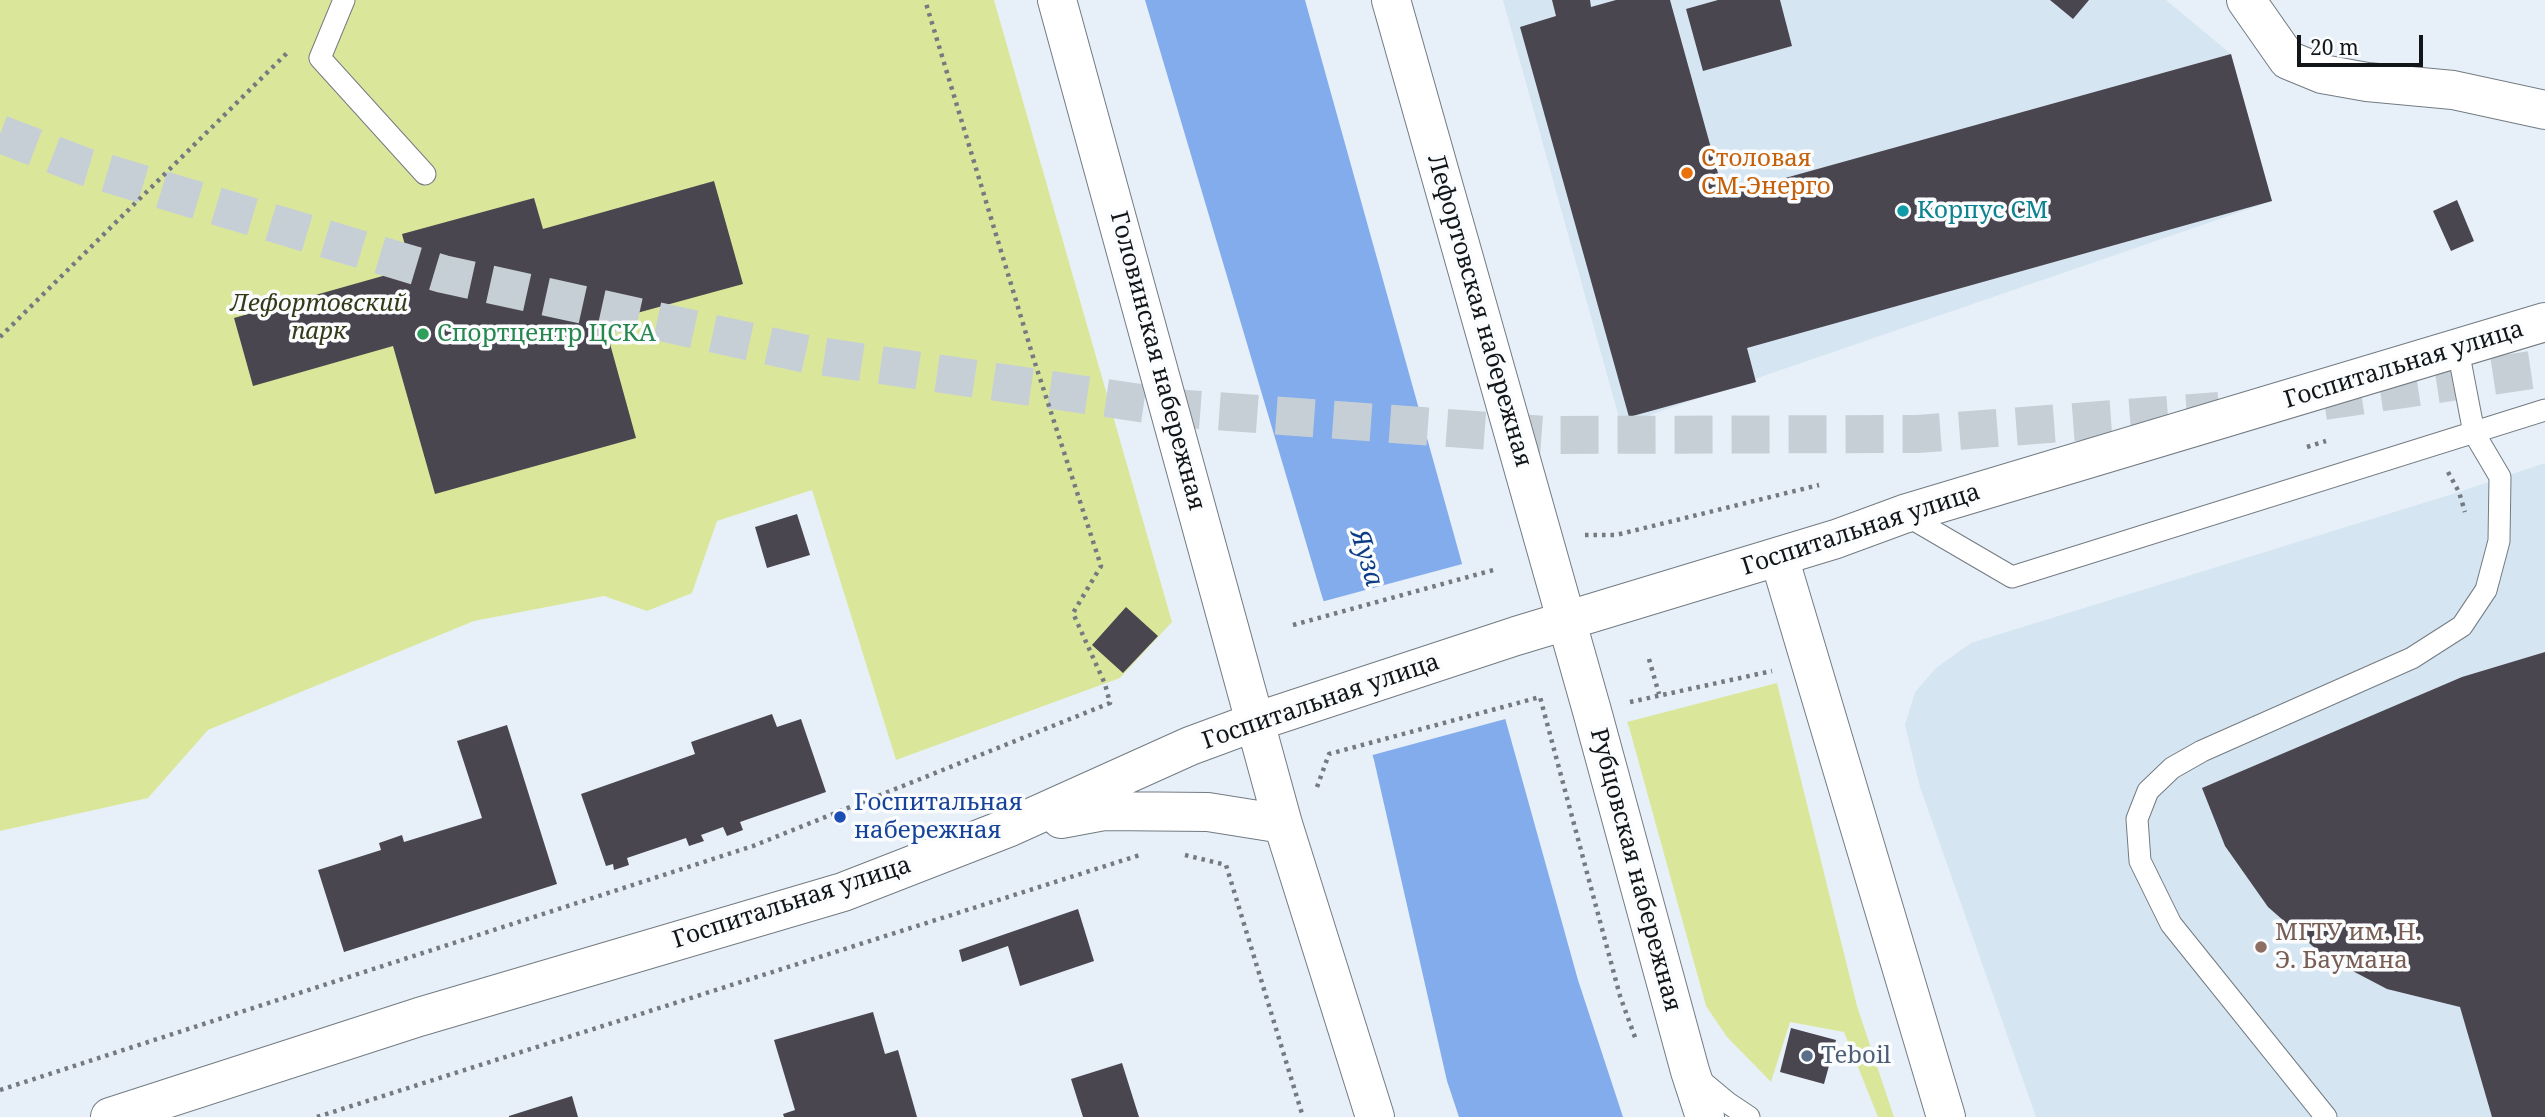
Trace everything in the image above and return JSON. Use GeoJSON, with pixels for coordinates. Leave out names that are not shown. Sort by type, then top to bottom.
{"type":"FeatureCollection","features":[{"type":"Feature","properties":{"kind":"main road","name":"Головинская набережная"},"geometry":{"type":"LineString","coordinates":[[1057,0],[1255,722]]}},
{"type":"Feature","properties":{"kind":"main road","name":"Лефортовская набережная"},"geometry":{"type":"LineString","coordinates":[[1391,0],[1567,622]]}},
{"type":"Feature","properties":{"kind":"main road"},"geometry":{"type":"LineString","coordinates":[[2246,0],[2288,60],[2322,74],[2367,82],[2453,90],[2545,110]]}},
{"type":"Feature","properties":{"kind":"main road","name":"Госпитальная улица"},"geometry":{"type":"LineString","coordinates":[[110,1117],[419,1017],[844,892],[1010,827],[1190,746],[1516,636],[1779,557],[1905,514],[2458,350],[2545,321]]}},
{"type":"Feature","properties":{"kind":"main road"},"geometry":{"type":"LineString","coordinates":[[1779,557],[1946,1117]]}},
{"type":"Feature","properties":{"kind":"main road","name":"Рубцовская набережная"},"geometry":{"type":"LineString","coordinates":[[1567,622],[1705,1117]]}},
{"type":"Feature","properties":{"kind":"main road"},"geometry":{"type":"LineString","coordinates":[[1255,722],[1283,824],[1375,1117]]}},
{"type":"Feature","properties":{"kind":"main road"},"geometry":{"type":"LineString","coordinates":[[1010,827],[1104,811],[1208,812],[1283,824]]}},
{"type":"Feature","properties":{"kind":"lane"},"geometry":{"type":"LineString","coordinates":[[344,0],[320,58],[425,174]]}},
{"type":"Feature","properties":{"kind":"lane"},"geometry":{"type":"LineString","coordinates":[[2326,1117],[2171,924],[2140,861],[2137,819],[2148,791],[2172,768],[2202,751],[2412,658],[2462,626],[2486,590],[2499,541],[2500,477],[2474,433],[2458,350]]}},
{"type":"Feature","properties":{"kind":"lane"},"geometry":{"type":"LineString","coordinates":[[1905,514],[2012,577],[2545,410]]}},
{"type":"Feature","properties":{"kind":"lane"},"geometry":{"type":"LineString","coordinates":[[1690,1071],[1749,1117]]}},
{"type":"Feature","properties":{"kind":"path"},"geometry":{"type":"LineString","coordinates":[[0,1090],[753,846],[1110,703],[1105,684],[1073,613],[1101,566],[1034,360],[925,0]]}},
{"type":"Feature","properties":{"kind":"path"},"geometry":{"type":"LineString","coordinates":[[0,337],[292,48]]}},
{"type":"Feature","properties":{"kind":"path"},"geometry":{"type":"LineString","coordinates":[[2432,445],[2459,492],[2467,516]]}},
{"type":"Feature","properties":{"kind":"path"},"geometry":{"type":"LineString","coordinates":[[1584,535],[1616,535],[1819,485]]}},
{"type":"Feature","properties":{"kind":"path"},"geometry":{"type":"LineString","coordinates":[[1293,625],[1497,569]]}},
{"type":"Feature","properties":{"kind":"path"},"geometry":{"type":"LineString","coordinates":[[1649,659],[1659,694]]}},
{"type":"Feature","properties":{"kind":"path"},"geometry":{"type":"LineString","coordinates":[[1622,704],[1773,670]]}},
{"type":"Feature","properties":{"kind":"path"},"geometry":{"type":"LineString","coordinates":[[1316,788],[1329,754],[1540,697],[1620,996],[1637,1044]]}},
{"type":"Feature","properties":{"kind":"path"},"geometry":{"type":"LineString","coordinates":[[1173,852],[1226,865],[1303,1117]]}},
{"type":"Feature","properties":{"kind":"path"},"geometry":{"type":"LineString","coordinates":[[317,1117],[1146,853]]}},
{"type":"Feature","properties":{"kind":"shaded area","name":"Корпус СМ"},"geometry":{"type":"Polygon","coordinates":[[[1503,0],[2166,0],[2231,54],[2272,201],[1621,425],[1503,0]]]}},
{"type":"Feature","properties":{"kind":"shaded area","name":"МГТУ им. Н. Э. Баумана"},"geometry":{"type":"Polygon","coordinates":[[[2545,463],[2545,1117],[2036,1117],[1920,787],[1905,725],[1915,692],[1936,668],[1971,643],[2545,463]]]}},
{"type":"Feature","properties":{"kind":"green space","name":"Лефортовский парк"},"geometry":{"type":"Polygon","coordinates":[[[0,0],[994,0],[1172,622],[1120,678],[896,760],[812,490],[717,521],[692,593],[647,611],[604,596],[474,621],[208,730],[148,798],[0,831],[0,0]]]}},
{"type":"Feature","properties":{"kind":"green space"},"geometry":{"type":"Polygon","coordinates":[[[1777,683],[1857,1006],[1894,1117],[1878,1117],[1844,1032],[1790,1022],[1771,1082],[1727,1037],[1706,1006],[1627,722],[1777,683]]]}},
{"type":"Feature","properties":{"kind":"water","name":"Яуза"},"geometry":{"type":"Polygon","coordinates":[[[1145,0],[1305,0],[1578,980],[1623,1117],[1459,1117],[1447,1081],[1374,760],[1321,593],[1145,0]]]}},
{"type":"Feature","properties":{"kind":"pier"},"geometry":{"type":"Polygon","coordinates":[[[1466,563],[1509,718],[1369,756],[1321,602],[1466,563]]]}},
{"type":"Feature","properties":{"kind":"building","name":"Корпус СМ"},"geometry":{"type":"Polygon","coordinates":[[[1552,0],[1590,0],[1591,7],[1616,0],[1670,0],[1724,195],[2231,54],[2272,201],[1747,348],[1756,382],[1629,417],[1520,27],[1556,16],[1552,0]]]}},
{"type":"Feature","properties":{"kind":"building"},"geometry":{"type":"Polygon","coordinates":[[[1718,0],[1780,0],[1792,46],[1703,71],[1686,9],[1718,0]]]}},
{"type":"Feature","properties":{"kind":"building"},"geometry":{"type":"Polygon","coordinates":[[[2050,0],[2089,0],[2073,19],[2050,0]]]}},
{"type":"Feature","properties":{"kind":"building","name":"Спортцентр ЦСКА"},"geometry":{"type":"Polygon","coordinates":[[[714,181],[743,284],[604,322],[636,438],[435,494],[393,346],[253,386],[234,318],[411,268],[402,234],[534,198],[543,229],[714,181]]]}},
{"type":"Feature","properties":{"kind":"building"},"geometry":{"type":"Polygon","coordinates":[[[2457,200],[2474,241],[2451,251],[2433,211],[2457,200]]]}},
{"type":"Feature","properties":{"kind":"building"},"geometry":{"type":"Polygon","coordinates":[[[797,514],[810,555],[767,568],[755,527],[797,514]]]}},
{"type":"Feature","properties":{"kind":"building"},"geometry":{"type":"Polygon","coordinates":[[[1126,607],[1158,636],[1123,673],[1092,645],[1126,607]]]}},
{"type":"Feature","properties":{"kind":"building"},"geometry":{"type":"Polygon","coordinates":[[[2545,652],[2545,1117],[2492,1117],[2460,1007],[2387,989],[2324,956],[2268,907],[2225,846],[2202,788],[2462,677],[2545,652]]]}},
{"type":"Feature","properties":{"kind":"building"},"geometry":{"type":"Polygon","coordinates":[[[772,714],[777,727],[801,719],[826,792],[740,822],[743,830],[727,836],[723,827],[701,835],[704,841],[689,846],[686,838],[627,858],[629,865],[614,870],[613,864],[606,866],[581,794],[695,754],[691,742],[772,714]]]}},
{"type":"Feature","properties":{"kind":"building"},"geometry":{"type":"Polygon","coordinates":[[[507,725],[557,884],[344,952],[318,870],[381,850],[379,843],[402,835],[404,842],[482,818],[457,741],[507,725]]]}},
{"type":"Feature","properties":{"kind":"building"},"geometry":{"type":"Polygon","coordinates":[[[1078,909],[1094,961],[1020,986],[1008,946],[962,962],[959,950],[1078,909]]]}},
{"type":"Feature","properties":{"kind":"building"},"geometry":{"type":"Polygon","coordinates":[[[873,1012],[885,1054],[898,1050],[917,1117],[784,1117],[783,1114],[795,1110],[774,1040],[873,1012]]]}},
{"type":"Feature","properties":{"kind":"building","name":"Teboil"},"geometry":{"type":"Polygon","coordinates":[[[1791,1028],[1836,1040],[1824,1084],[1780,1072],[1791,1028]]]}},
{"type":"Feature","properties":{"kind":"building"},"geometry":{"type":"Polygon","coordinates":[[[1122,1063],[1139,1117],[1083,1117],[1071,1079],[1122,1063]]]}},
{"type":"Feature","properties":{"kind":"building"},"geometry":{"type":"Polygon","coordinates":[[[572,1096],[578,1117],[509,1117],[509,1116],[572,1096]]]}},
{"type":"Feature","properties":{"kind":"tunnel"},"geometry":{"type":"LineString","coordinates":[[0,134],[86,167],[443,274],[806,354],[1174,408],[1545,435],[1917,434],[2219,411]]}},
{"type":"Feature","properties":{"kind":"tunnel"},"geometry":{"type":"LineString","coordinates":[[2324,401],[2545,368]]}},
{"type":"Feature","properties":{"kind":"place","name":"Столовая СМ-Энерго"},"geometry":{"type":"Point","coordinates":[1687,173]}},
{"type":"Feature","properties":{"kind":"place","name":"Корпус СМ"},"geometry":{"type":"Point","coordinates":[1903,211]}},
{"type":"Feature","properties":{"kind":"place","name":"Спортцентр ЦСКА"},"geometry":{"type":"Point","coordinates":[423,334]}},
{"type":"Feature","properties":{"kind":"place","name":"Госпитальная набережная"},"geometry":{"type":"Point","coordinates":[840,817]}},
{"type":"Feature","properties":{"kind":"place","name":"МГТУ им. Н. Э. Баумана"},"geometry":{"type":"Point","coordinates":[2261,947]}},
{"type":"Feature","properties":{"kind":"place","name":"Teboil"},"geometry":{"type":"Point","coordinates":[1807,1056]}}]}
